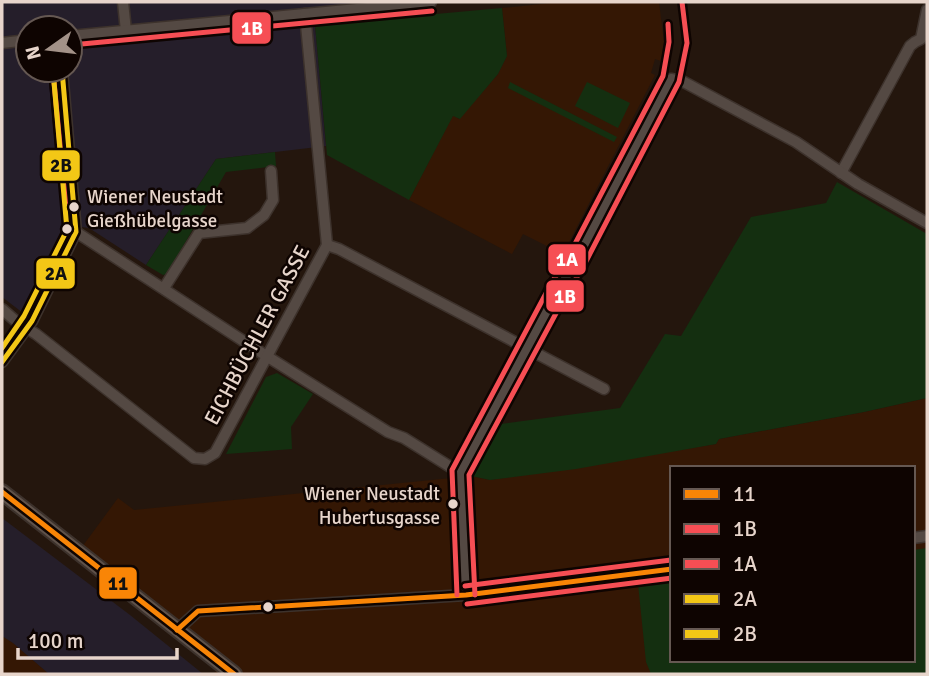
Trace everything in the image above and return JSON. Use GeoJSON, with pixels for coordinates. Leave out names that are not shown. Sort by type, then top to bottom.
{"type":"FeatureCollection","features":[{"type":"Feature","properties":{"kind":"main road"},"geometry":{"type":"LineString","coordinates":[[2,492],[234,674]]}},
{"type":"Feature","properties":{"kind":"street"},"geometry":{"type":"LineString","coordinates":[[123,2],[126,31]]}},
{"type":"Feature","properties":{"kind":"street"},"geometry":{"type":"LineString","coordinates":[[84,35],[431,2]]}},
{"type":"Feature","properties":{"kind":"street"},"geometry":{"type":"LineString","coordinates":[[841,173],[910,46],[924,40],[927,10]]}},
{"type":"Feature","properties":{"kind":"street","name":"EICHBÜCHLER GASSE"},"geometry":{"type":"LineString","coordinates":[[28,329],[194,458],[205,459],[215,453],[327,245],[305,14]]}},
{"type":"Feature","properties":{"kind":"street"},"geometry":{"type":"LineString","coordinates":[[466,595],[460,474],[671,79],[682,81],[796,142],[841,173],[927,223]]}},
{"type":"Feature","properties":{"kind":"street"},"geometry":{"type":"LineString","coordinates":[[2,362],[28,329],[76,232],[63,84]]}},
{"type":"Feature","properties":{"kind":"street"},"geometry":{"type":"LineString","coordinates":[[164,288],[199,233],[247,228],[264,215],[273,200],[271,171]]}},
{"type":"Feature","properties":{"kind":"street"},"geometry":{"type":"LineString","coordinates":[[76,232],[268,357],[460,474]]}},
{"type":"Feature","properties":{"kind":"street"},"geometry":{"type":"LineString","coordinates":[[327,245],[604,389]]}},
{"type":"Feature","properties":{"kind":"street"},"geometry":{"type":"LineString","coordinates":[[2,309],[28,329]]}},
{"type":"Feature","properties":{"kind":"street"},"geometry":{"type":"LineString","coordinates":[[177,630],[198,611],[466,595],[670,569]]}},
{"type":"Feature","properties":{"kind":"shaded area"},"geometry":{"type":"Polygon","coordinates":[[[2,2],[388,2],[389,18],[315,25],[326,146],[216,159],[146,265],[89,228],[65,225],[23,313],[2,297],[2,2]]]}},
{"type":"Feature","properties":{"kind":"shaded area"},"geometry":{"type":"Polygon","coordinates":[[[560,2],[659,2],[664,42],[661,61],[655,59],[651,73],[655,75],[563,254],[523,234],[512,254],[409,200],[453,115],[459,119],[498,74],[507,56],[502,8],[560,2]]]}},
{"type":"Feature","properties":{"kind":"shaded area"},"geometry":{"type":"Polygon","coordinates":[[[927,398],[927,674],[214,674],[219,666],[82,547],[118,498],[134,510],[471,476],[490,480],[716,444],[719,439],[927,398]]]}},
{"type":"Feature","properties":{"kind":"shaded area"},"geometry":{"type":"Polygon","coordinates":[[[2,518],[203,674],[49,674],[2,636],[2,518]]]}},
{"type":"Feature","properties":{"kind":"shaded area"},"geometry":{"type":"Polygon","coordinates":[[[2,636],[13,643],[49,674],[2,674],[2,636]]]}},
{"type":"Feature","properties":{"kind":"green space"},"geometry":{"type":"Polygon","coordinates":[[[502,8],[507,56],[498,74],[460,119],[453,116],[409,200],[327,155],[315,25],[502,8]]]}},
{"type":"Feature","properties":{"kind":"green space"},"geometry":{"type":"Polygon","coordinates":[[[510,82],[617,137],[614,142],[508,88],[510,82]]]}},
{"type":"Feature","properties":{"kind":"green space"},"geometry":{"type":"Polygon","coordinates":[[[587,82],[630,103],[618,128],[575,106],[587,82]]]}},
{"type":"Feature","properties":{"kind":"green space"},"geometry":{"type":"Polygon","coordinates":[[[275,152],[276,166],[226,172],[167,274],[163,275],[146,265],[216,159],[275,152]]]}},
{"type":"Feature","properties":{"kind":"green space"},"geometry":{"type":"Polygon","coordinates":[[[837,182],[927,234],[927,398],[719,439],[716,444],[576,469],[490,480],[471,476],[493,425],[620,408],[665,334],[681,336],[751,217],[826,203],[837,182]]]}},
{"type":"Feature","properties":{"kind":"green space"},"geometry":{"type":"Polygon","coordinates":[[[277,373],[313,394],[291,427],[292,449],[226,454],[266,377],[277,373]]]}},
{"type":"Feature","properties":{"kind":"green space"},"geometry":{"type":"Polygon","coordinates":[[[927,548],[927,674],[651,674],[646,662],[638,584],[670,580],[670,662],[915,662],[915,550],[927,548]]]}},
{"type":"Feature","properties":{"kind":"transit line","name":"1B"},"geometry":{"type":"LineString","coordinates":[[475,595],[469,475],[582,269],[679,82],[687,43],[682,2]]}},
{"type":"Feature","properties":{"kind":"transit line","name":"1B"},"geometry":{"type":"LineString","coordinates":[[84,44],[432,11]]}},
{"type":"Feature","properties":{"kind":"transit line","name":"1A"},"geometry":{"type":"LineString","coordinates":[[457,595],[452,470],[663,76],[669,42],[668,24]]}},
{"type":"Feature","properties":{"kind":"transit line","name":"1B"},"geometry":{"type":"LineString","coordinates":[[54,84],[66,209]]}},
{"type":"Feature","properties":{"kind":"transit line","name":"2B"},"geometry":{"type":"LineString","coordinates":[[2,348],[24,316],[67,230],[54,84]]}},
{"type":"Feature","properties":{"kind":"transit line","name":"2A"},"geometry":{"type":"LineString","coordinates":[[2,362],[32,321],[76,232],[63,84]]}},
{"type":"Feature","properties":{"kind":"transit line","name":"11"},"geometry":{"type":"LineString","coordinates":[[2,492],[234,674]]}},
{"type":"Feature","properties":{"kind":"transit line","name":"1A"},"geometry":{"type":"LineString","coordinates":[[465,586],[670,560]]}},
{"type":"Feature","properties":{"kind":"transit line","name":"11"},"geometry":{"type":"LineString","coordinates":[[177,630],[198,611],[466,595],[670,569]]}},
{"type":"Feature","properties":{"kind":"transit line","name":"1B"},"geometry":{"type":"LineString","coordinates":[[467,604],[670,578]]}},
{"type":"Feature","properties":{"kind":"place","name":"Wiener Neustadt Gießhübelgasse"},"geometry":{"type":"Point","coordinates":[74,207]}},
{"type":"Feature","properties":{"kind":"place","name":"Wiener Neustadt Hubertusgasse"},"geometry":{"type":"Point","coordinates":[453,504]}}]}
